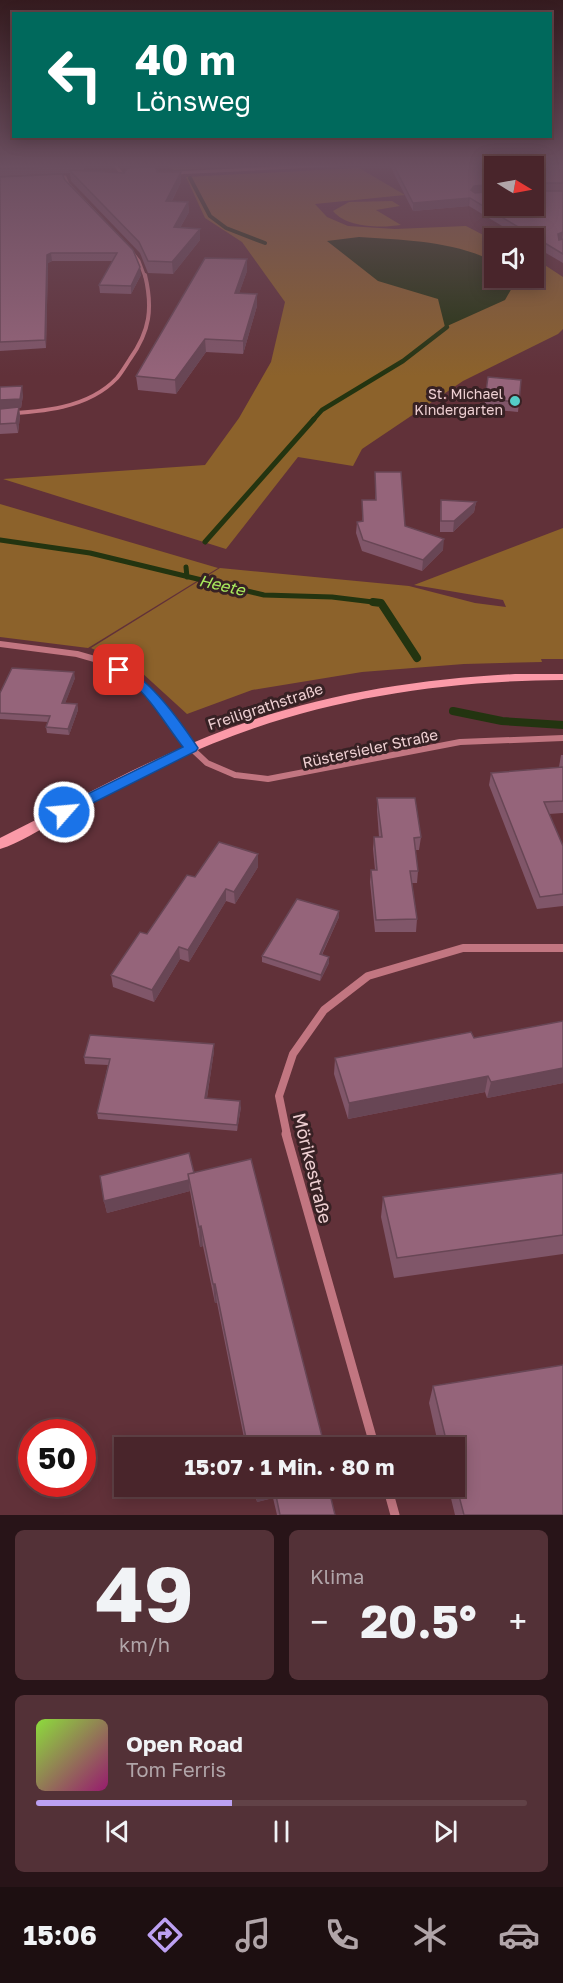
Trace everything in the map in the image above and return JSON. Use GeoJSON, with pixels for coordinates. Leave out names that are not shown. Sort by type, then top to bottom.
{"type":"FeatureCollection","features":[{"type":"Feature","properties":{"kind":"main road","name":"Freiligrathstraße"},"geometry":{"type":"LineString","coordinates":[[0,844],[191,748],[285,713],[382,690],[441,681],[563,678]]}},
{"type":"Feature","properties":{"kind":"street"},"geometry":{"type":"LineString","coordinates":[[0,414],[59,408],[95,395],[115,380],[146,338],[149,326],[149,285],[137,256],[124,242]]}},
{"type":"Feature","properties":{"kind":"street","name":"Rüstersieler Straße"},"geometry":{"type":"LineString","coordinates":[[0,644],[77,654],[105,662],[133,678],[179,730],[191,748],[207,763],[235,776],[268,779],[460,742],[563,738]]}},
{"type":"Feature","properties":{"kind":"street","name":"Mörikestraße"},"geometry":{"type":"LineString","coordinates":[[372,1437],[288,1148],[279,1096],[293,1054],[324,1010],[368,976],[463,948],[563,948]]}},
{"type":"Feature","properties":{"kind":"street"},"geometry":{"type":"LineString","coordinates":[[390,1497],[395,1515]]}},
{"type":"Feature","properties":{"kind":"shaded area"},"geometry":{"type":"Polygon","coordinates":[[[231,235],[483,235],[484,288],[544,288],[544,265],[563,277],[563,329],[558,334],[463,381],[362,449],[353,466],[298,457],[226,549],[3,479],[205,465],[239,418],[271,362],[285,302],[242,242],[231,235]]]}},
{"type":"Feature","properties":{"kind":"shaded area"},"geometry":{"type":"Polygon","coordinates":[[[359,237],[394,239],[463,250],[484,257],[484,288],[512,288],[505,300],[445,327],[438,299],[378,281],[327,241],[359,237]]]}},
{"type":"Feature","properties":{"kind":"shaded area"},"geometry":{"type":"Polygon","coordinates":[[[0,504],[218,568],[88,648],[0,637],[0,504]]]}},
{"type":"Feature","properties":{"kind":"shaded area"},"geometry":{"type":"Polygon","coordinates":[[[563,528],[563,659],[362,672],[252,690],[187,714],[141,672],[91,648],[220,568],[409,586],[475,603],[506,607],[503,600],[414,585],[563,528]]]}},
{"type":"Feature","properties":{"kind":"building"},"geometry":{"type":"Polygon","coordinates":[[[0,235],[118,235],[133,250],[140,267],[131,286],[99,285],[117,253],[51,253],[47,255],[45,340],[0,342],[0,235]]]}},
{"type":"Feature","properties":{"kind":"building"},"geometry":{"type":"Polygon","coordinates":[[[132,235],[195,235],[172,262],[148,261],[139,242],[132,235]]]}},
{"type":"Feature","properties":{"kind":"building"},"geometry":{"type":"Polygon","coordinates":[[[544,235],[558,235],[559,240],[563,239],[563,254],[544,243],[544,235]]]}},
{"type":"Feature","properties":{"kind":"building"},"geometry":{"type":"Polygon","coordinates":[[[205,258],[247,259],[235,293],[257,294],[243,341],[205,339],[175,380],[136,376],[205,258]]]}},
{"type":"Feature","properties":{"kind":"building"},"geometry":{"type":"Polygon","coordinates":[[[488,377],[521,380],[519,402],[485,399],[488,377]]]}},
{"type":"Feature","properties":{"kind":"building"},"geometry":{"type":"Polygon","coordinates":[[[22,386],[20,399],[0,400],[0,387],[22,386]]]}},
{"type":"Feature","properties":{"kind":"building"},"geometry":{"type":"Polygon","coordinates":[[[19,407],[16,423],[0,424],[0,409],[19,407]]]}},
{"type":"Feature","properties":{"kind":"building"},"geometry":{"type":"Polygon","coordinates":[[[375,472],[401,472],[405,526],[444,539],[423,560],[363,540],[357,522],[363,521],[362,500],[376,500],[375,472]]]}},
{"type":"Feature","properties":{"kind":"building"},"geometry":{"type":"Polygon","coordinates":[[[441,500],[476,502],[454,521],[441,521],[441,500]]]}},
{"type":"Feature","properties":{"kind":"building"},"geometry":{"type":"Polygon","coordinates":[[[12,668],[74,672],[62,703],[77,704],[68,729],[46,727],[50,716],[0,713],[0,693],[12,668]]]}},
{"type":"Feature","properties":{"kind":"building"},"geometry":{"type":"Polygon","coordinates":[[[563,767],[563,801],[544,802],[563,846],[563,894],[540,897],[491,773],[563,767]]]}},
{"type":"Feature","properties":{"kind":"building"},"geometry":{"type":"Polygon","coordinates":[[[377,798],[415,798],[421,837],[414,838],[418,871],[410,871],[417,919],[376,920],[371,870],[377,870],[374,837],[382,837],[377,798]]]}},
{"type":"Feature","properties":{"kind":"building"},"geometry":{"type":"Polygon","coordinates":[[[219,842],[258,854],[234,892],[226,889],[188,950],[179,947],[152,990],[111,975],[140,932],[147,934],[187,875],[195,877],[219,842]]]}},
{"type":"Feature","properties":{"kind":"building"},"geometry":{"type":"Polygon","coordinates":[[[297,899],[339,911],[320,954],[329,957],[321,975],[262,956],[297,899]]]}},
{"type":"Feature","properties":{"kind":"building"},"geometry":{"type":"Polygon","coordinates":[[[563,1021],[563,1068],[491,1082],[488,1076],[349,1103],[335,1058],[471,1032],[474,1038],[563,1021]]]}},
{"type":"Feature","properties":{"kind":"building"},"geometry":{"type":"Polygon","coordinates":[[[90,1035],[214,1044],[205,1098],[240,1101],[237,1125],[97,1113],[110,1059],[84,1057],[90,1035]]]}},
{"type":"Feature","properties":{"kind":"building"},"geometry":{"type":"Polygon","coordinates":[[[189,1153],[194,1173],[188,1174],[189,1180],[104,1201],[100,1176],[189,1153]]]}},
{"type":"Feature","properties":{"kind":"building"},"geometry":{"type":"Polygon","coordinates":[[[251,1159],[322,1437],[246,1437],[215,1284],[213,1284],[201,1226],[199,1227],[188,1174],[251,1159]]]}},
{"type":"Feature","properties":{"kind":"building"},"geometry":{"type":"Polygon","coordinates":[[[563,1173],[563,1235],[397,1258],[383,1197],[563,1173]]]}},
{"type":"Feature","properties":{"kind":"building"},"geometry":{"type":"Polygon","coordinates":[[[563,1365],[563,1515],[464,1515],[459,1497],[465,1497],[465,1437],[445,1437],[433,1386],[563,1365]]]}},
{"type":"Feature","properties":{"kind":"building"},"geometry":{"type":"Polygon","coordinates":[[[276,1497],[331,1497],[335,1515],[280,1515],[276,1497]]]}},
{"type":"Feature","properties":{"kind":"waterway"},"geometry":{"type":"LineString","coordinates":[[243,235],[265,243]]}},
{"type":"Feature","properties":{"kind":"waterway"},"geometry":{"type":"LineString","coordinates":[[313,420],[322,410],[403,361],[447,327]]}},
{"type":"Feature","properties":{"kind":"waterway"},"geometry":{"type":"LineString","coordinates":[[205,542],[314,419]]}},
{"type":"Feature","properties":{"kind":"waterway","name":"Heete"},"geometry":{"type":"LineString","coordinates":[[0,540],[90,553],[187,576]]}},
{"type":"Feature","properties":{"kind":"waterway"},"geometry":{"type":"LineString","coordinates":[[186,567],[187,576]]}},
{"type":"Feature","properties":{"kind":"waterway","name":"Heete"},"geometry":{"type":"LineString","coordinates":[[187,576],[264,595],[332,597],[381,603]]}},
{"type":"Feature","properties":{"kind":"waterway","name":"Heete"},"geometry":{"type":"LineString","coordinates":[[373,602],[381,603]]}},
{"type":"Feature","properties":{"kind":"waterway","name":"Heete"},"geometry":{"type":"LineString","coordinates":[[381,603],[417,658]]}},
{"type":"Feature","properties":{"kind":"waterway","name":"Heete"},"geometry":{"type":"LineString","coordinates":[[453,711],[502,721],[563,725]]}},
{"type":"Feature","properties":{"kind":"place","name":"St. Michael Kindergarten"},"geometry":{"type":"Point","coordinates":[515,401]}},
{"type":"Feature","properties":{"kind":"route"},"geometry":{"type":"LineString","coordinates":[[64,812],[191,748],[152,697],[133,678],[119,670]]}}]}
